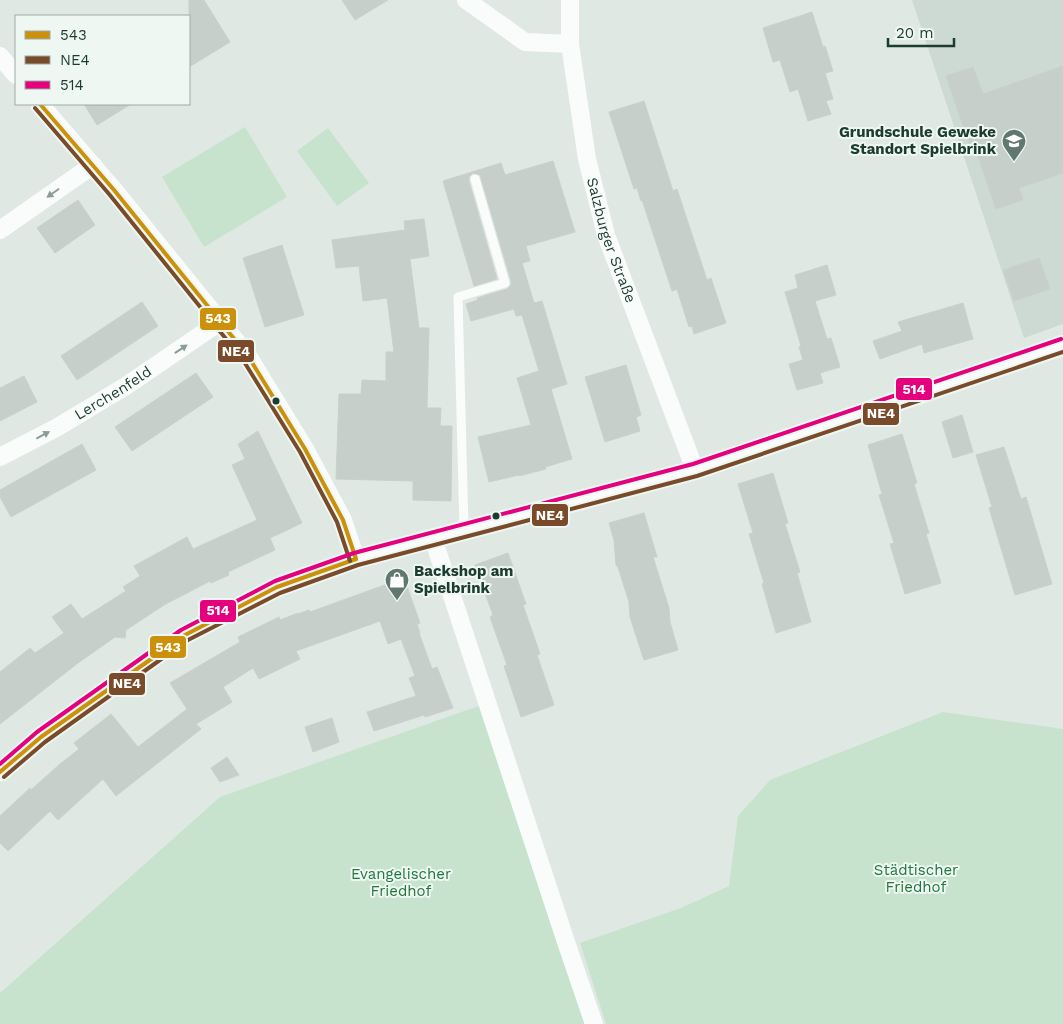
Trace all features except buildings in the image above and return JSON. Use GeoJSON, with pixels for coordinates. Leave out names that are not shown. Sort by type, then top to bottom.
{"type":"FeatureCollection","features":[{"type":"Feature","properties":{"kind":"street"},"geometry":{"type":"LineString","coordinates":[[466,0],[525,42],[570,44]]}},
{"type":"Feature","properties":{"kind":"street","name":"Salzburger Straße"},"geometry":{"type":"LineString","coordinates":[[570,0],[570,44],[587,159],[606,235],[695,470]]}},
{"type":"Feature","properties":{"kind":"street"},"geometry":{"type":"LineString","coordinates":[[0,56],[15,74]]}},
{"type":"Feature","properties":{"kind":"street"},"geometry":{"type":"LineString","coordinates":[[41,105],[248,356],[305,449],[342,520],[356,559]]}},
{"type":"Feature","properties":{"kind":"street"},"geometry":{"type":"LineString","coordinates":[[0,230],[93,166]]}},
{"type":"Feature","properties":{"kind":"street","name":"Lerchenfeld"},"geometry":{"type":"LineString","coordinates":[[0,457],[56,428],[126,386],[221,322]]}},
{"type":"Feature","properties":{"kind":"street"},"geometry":{"type":"LineString","coordinates":[[0,772],[41,737],[185,635],[277,586],[356,559],[695,470],[1063,345]]}},
{"type":"Feature","properties":{"kind":"street"},"geometry":{"type":"LineString","coordinates":[[433,538],[594,1024]]}},
{"type":"Feature","properties":{"kind":"lane"},"geometry":{"type":"LineString","coordinates":[[464,530],[458,297],[505,283],[475,179]]}},
{"type":"Feature","properties":{"kind":"shaded area","name":"Grundschule Geweke Standort Spielbrink"},"geometry":{"type":"Polygon","coordinates":[[[912,0],[1063,0],[1063,324],[1024,338],[912,0]]]}},
{"type":"Feature","properties":{"kind":"green space"},"geometry":{"type":"Polygon","coordinates":[[[245,127],[287,197],[204,247],[162,177],[245,127]]]}},
{"type":"Feature","properties":{"kind":"green space"},"geometry":{"type":"Polygon","coordinates":[[[328,128],[369,183],[337,206],[297,151],[328,128]]]}},
{"type":"Feature","properties":{"kind":"green space","name":"Evangelischer Friedhof"},"geometry":{"type":"Polygon","coordinates":[[[487,703],[598,1024],[0,1024],[0,993],[220,797],[487,703]]]}},
{"type":"Feature","properties":{"kind":"green space","name":"Städtischer Friedhof"},"geometry":{"type":"Polygon","coordinates":[[[943,712],[1063,729],[1063,1024],[606,1024],[580,943],[681,908],[729,886],[738,816],[770,780],[943,712]]]}},
{"type":"Feature","properties":{"kind":"transit line","name":"543"},"geometry":{"type":"LineString","coordinates":[[41,105],[114,190],[248,356],[305,449],[343,520],[356,559]]}},
{"type":"Feature","properties":{"kind":"transit line","name":"NE4"},"geometry":{"type":"LineString","coordinates":[[35,108],[109,194],[243,360],[300,452],[337,522],[350,561]]}},
{"type":"Feature","properties":{"kind":"transit line","name":"514"},"geometry":{"type":"LineString","coordinates":[[0,764],[37,732],[181,630],[275,581],[354,553],[693,464],[1061,339]]}},
{"type":"Feature","properties":{"kind":"transit line","name":"NE4"},"geometry":{"type":"LineString","coordinates":[[4,777],[45,742],[188,640],[280,593],[358,565],[697,476],[1063,352]]}},
{"type":"Feature","properties":{"kind":"transit line","name":"543"},"geometry":{"type":"LineString","coordinates":[[0,772],[41,737],[185,635],[277,587],[356,559]]}},
{"type":"Feature","properties":{"kind":"place","name":"Grundschule Geweke Standort Spielbrink"},"geometry":{"type":"Point","coordinates":[1014,162]}},
{"type":"Feature","properties":{"kind":"place","name":"Backshop am Spielbrink"},"geometry":{"type":"Point","coordinates":[397,601]}}]}
